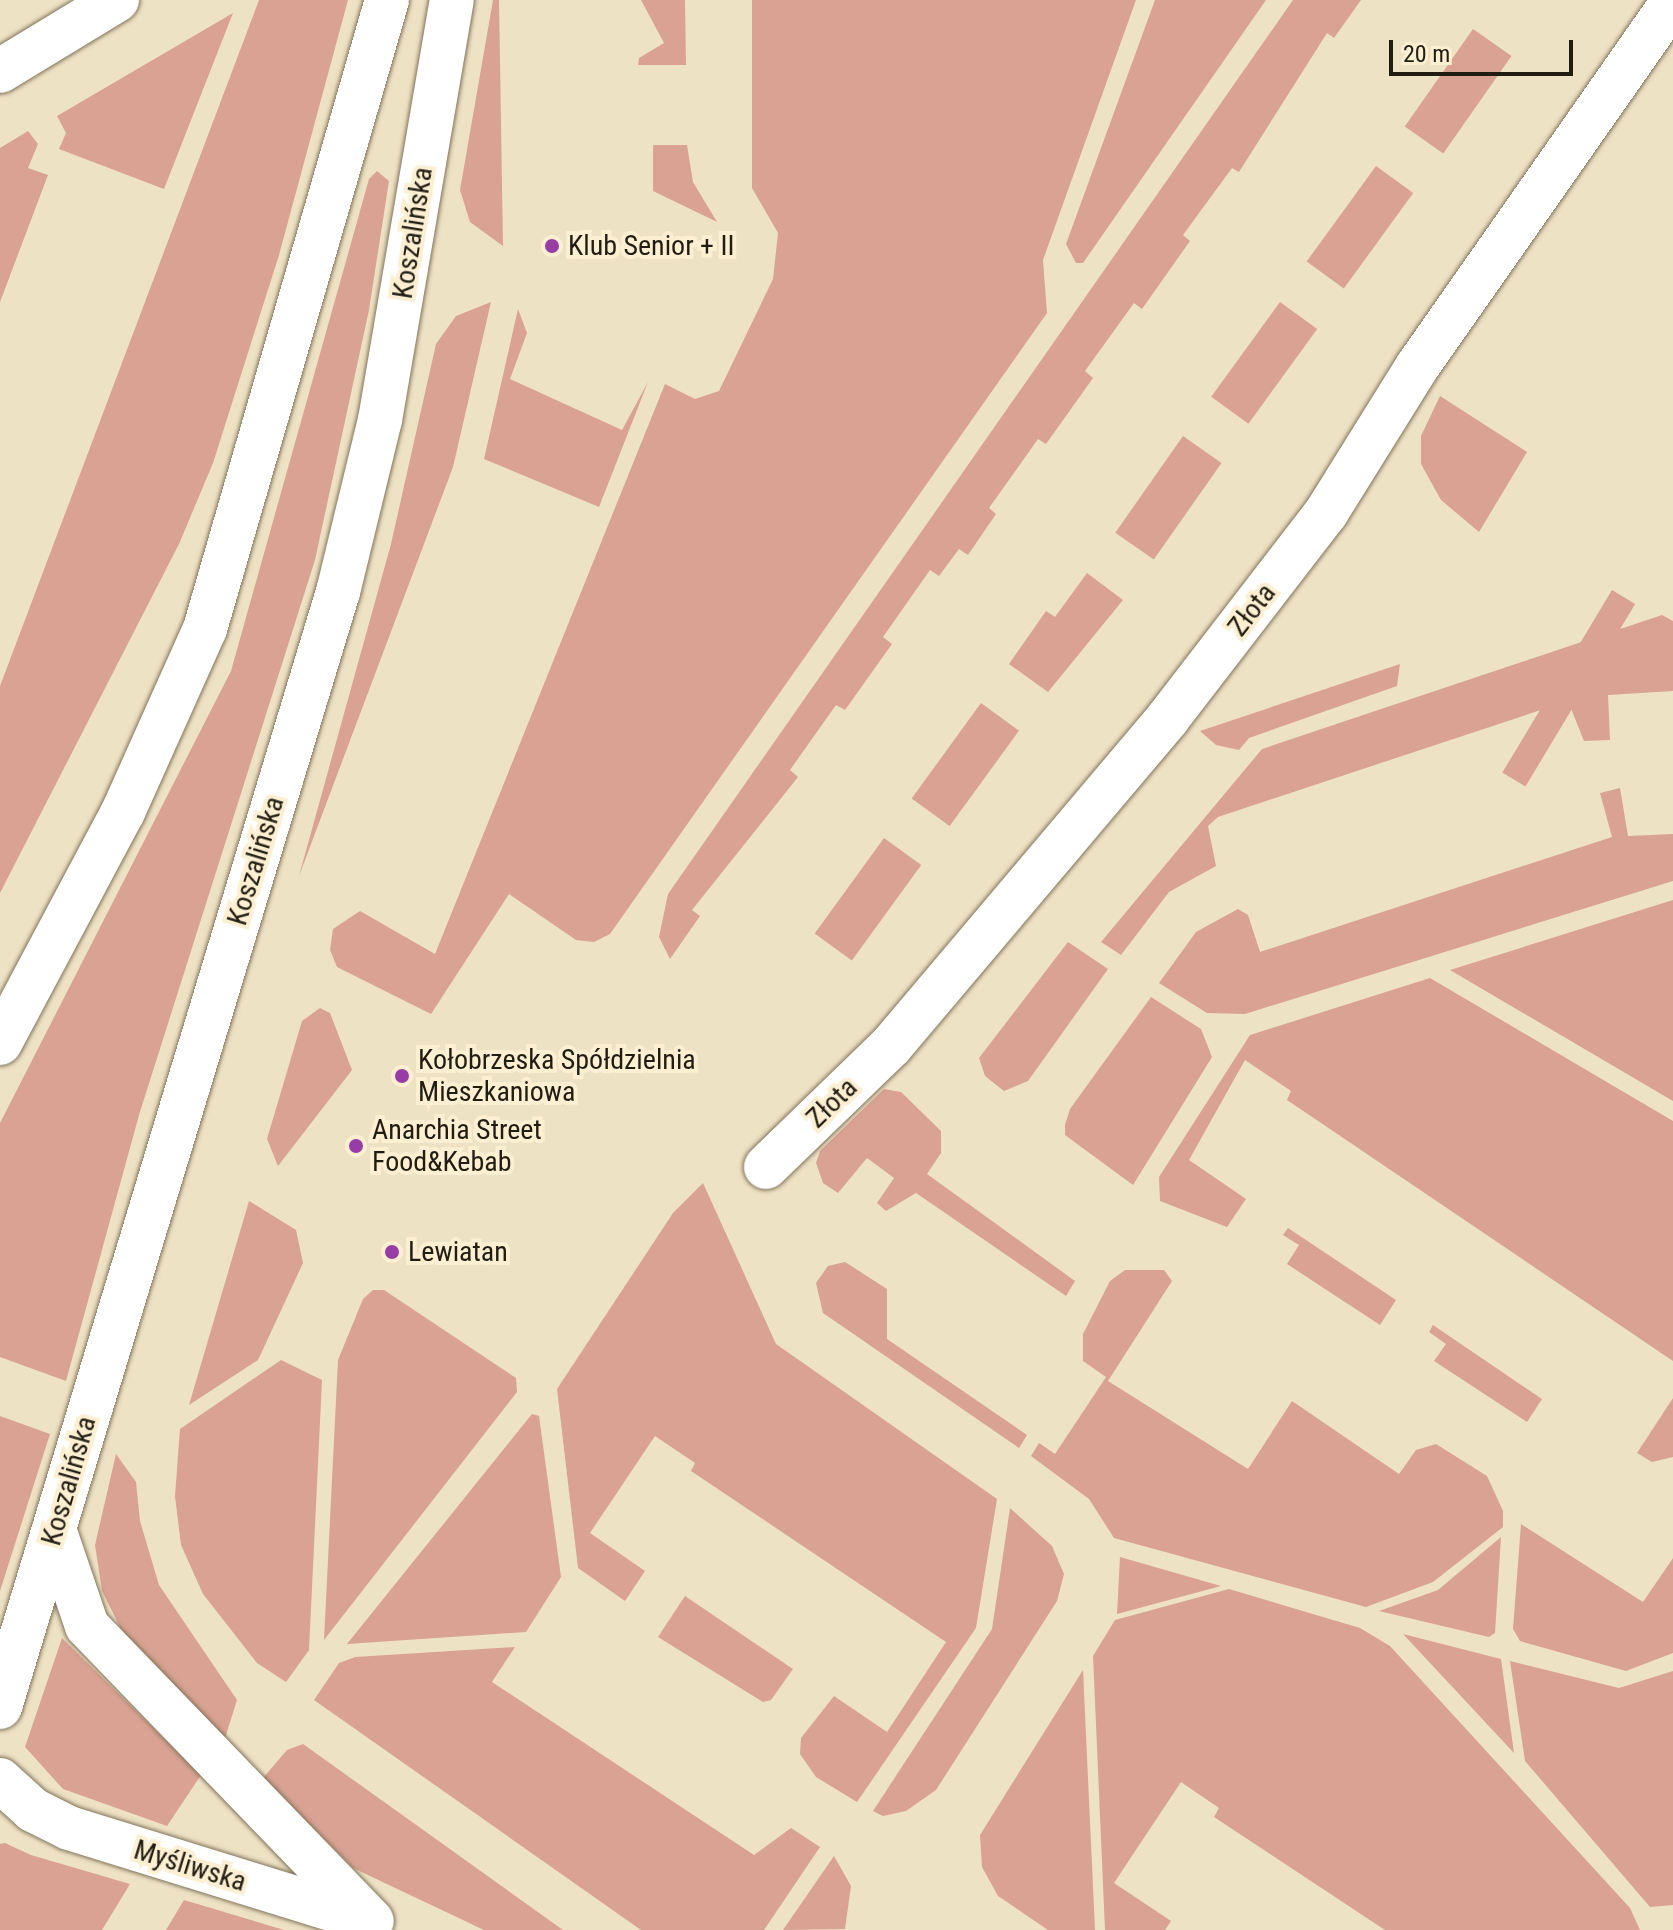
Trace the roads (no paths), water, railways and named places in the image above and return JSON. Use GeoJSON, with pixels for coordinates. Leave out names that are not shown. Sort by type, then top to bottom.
{"type":"FeatureCollection","features":[{"type":"Feature","properties":{"kind":"street"},"geometry":{"type":"LineString","coordinates":[[0,71],[117,0]]}},
{"type":"Feature","properties":{"kind":"street"},"geometry":{"type":"LineString","coordinates":[[2,1036],[123,812],[205,629],[387,0]]}},
{"type":"Feature","properties":{"kind":"street","name":"Koszalińska"},"geometry":{"type":"LineString","coordinates":[[0,1707],[349,549],[392,356],[452,0]]}},
{"type":"Feature","properties":{"kind":"street","name":"Złota"},"geometry":{"type":"LineString","coordinates":[[766,1167],[891,1046],[1178,706],[1326,513],[1425,355],[1673,2]]}},
{"type":"Feature","properties":{"kind":"street"},"geometry":{"type":"LineString","coordinates":[[55,1532],[87,1626],[382,1926]]}},
{"type":"Feature","properties":{"kind":"street","name":"Myśliwska"},"geometry":{"type":"LineString","coordinates":[[0,1780],[33,1810],[69,1828],[382,1926]]}},
{"type":"Feature","properties":{"kind":"place","name":"Klub Senior + II"},"geometry":{"type":"Point","coordinates":[552,246]}},
{"type":"Feature","properties":{"kind":"place","name":"Kołobrzeska Spółdzielnia Mieszkaniowa"},"geometry":{"type":"Point","coordinates":[402,1076]}},
{"type":"Feature","properties":{"kind":"place","name":"Anarchia Street Food&Kebab"},"geometry":{"type":"Point","coordinates":[356,1146]}},
{"type":"Feature","properties":{"kind":"place","name":"Lewiatan"},"geometry":{"type":"Point","coordinates":[392,1252]}}]}
